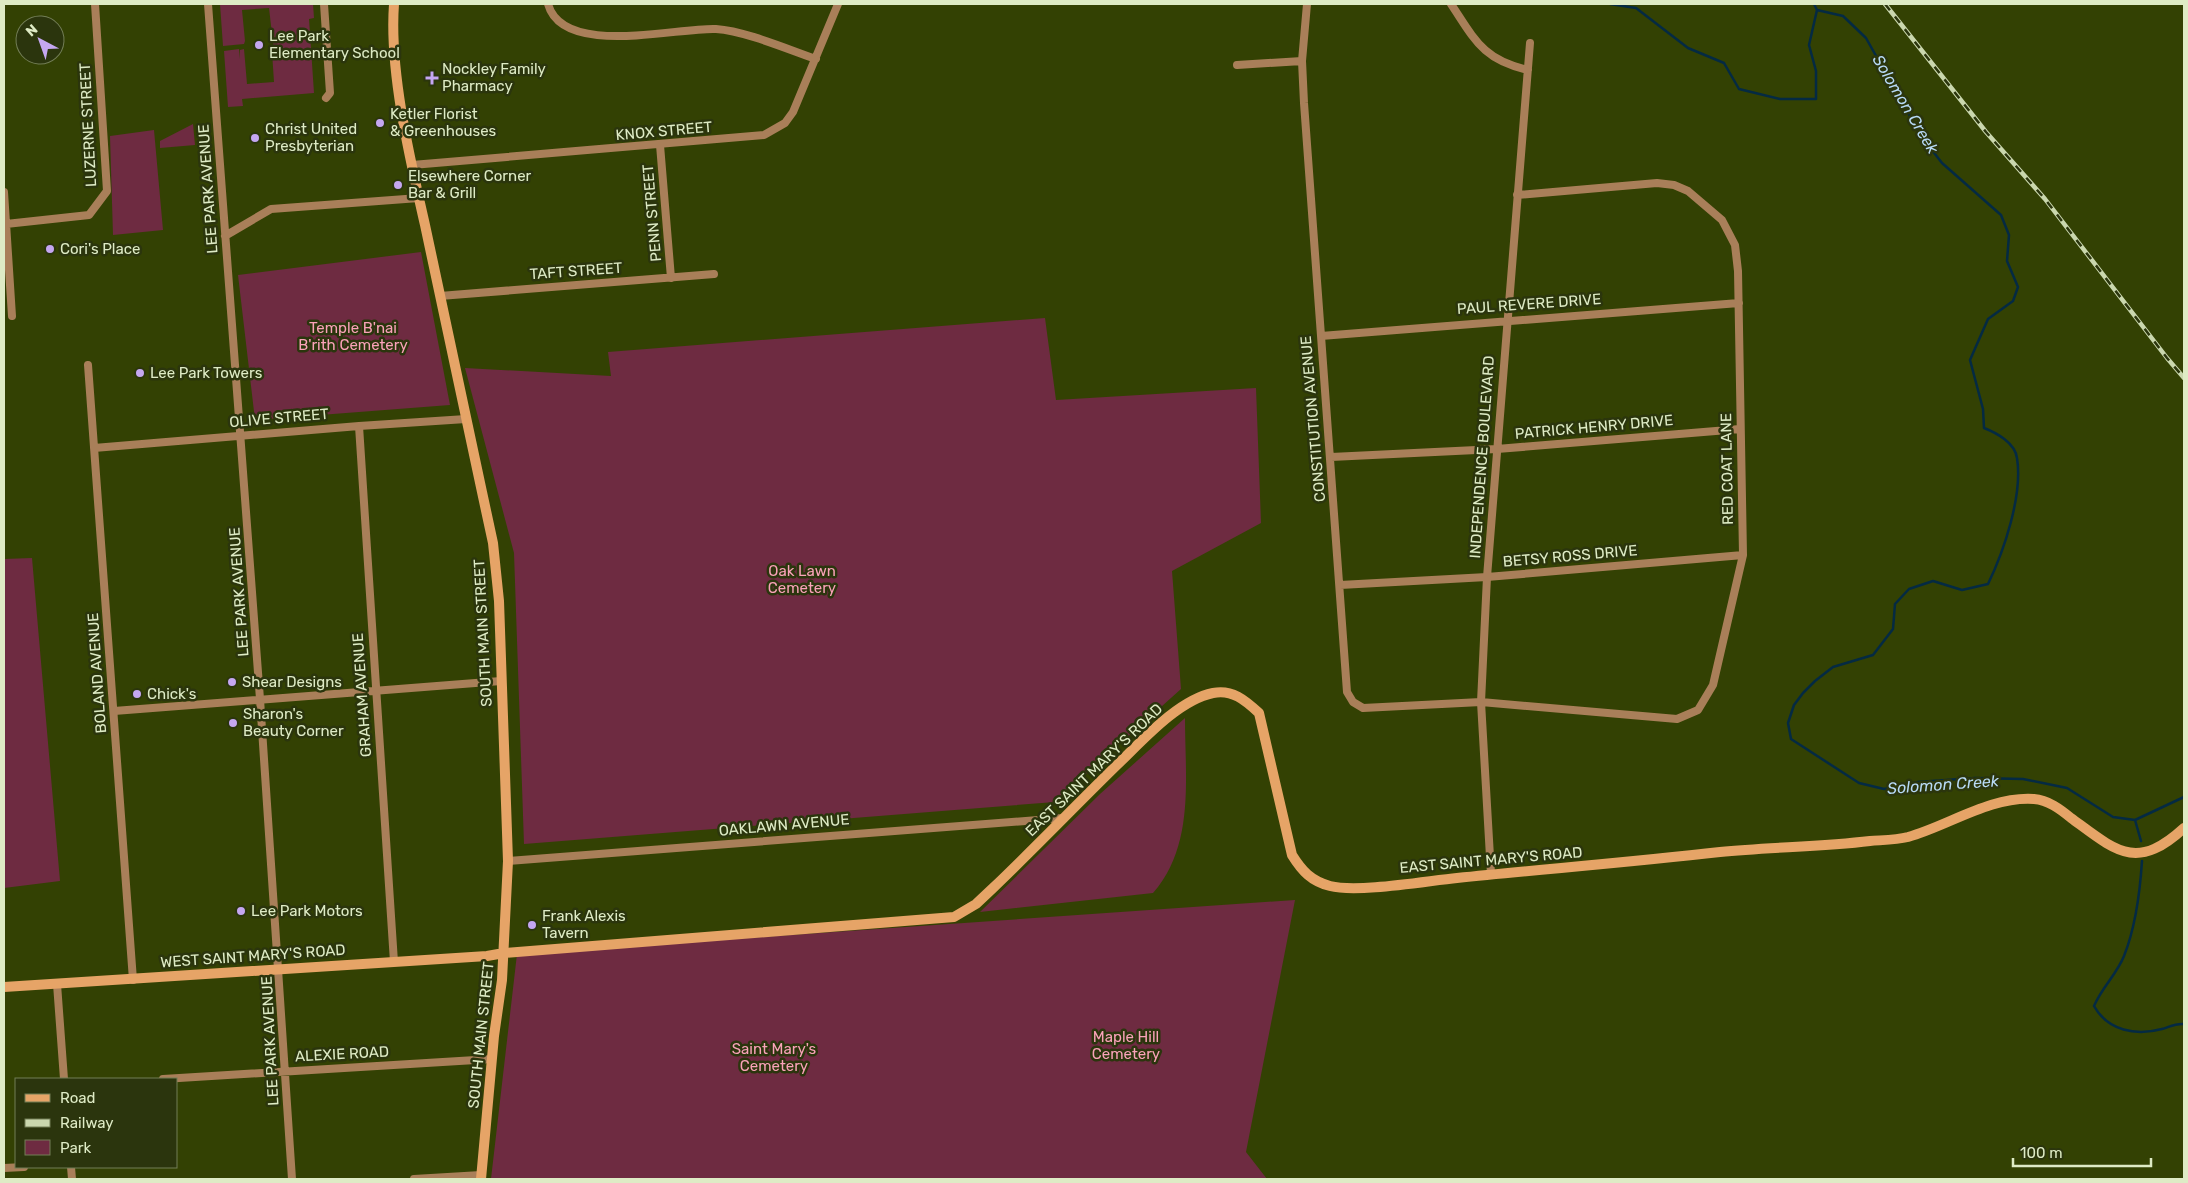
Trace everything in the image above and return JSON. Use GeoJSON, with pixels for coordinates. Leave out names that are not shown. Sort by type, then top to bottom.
{"type":"FeatureCollection","features":[{"type":"Feature","properties":{"kind":"street","name":"LUZERNE STREET"},"geometry":{"type":"LineString","coordinates":[[6,224],[62,220],[89,215],[107,192],[95,4]]}},
{"type":"Feature","properties":{"kind":"street","name":"LEE PARK AVENUE"},"geometry":{"type":"LineString","coordinates":[[208,4],[260,700],[292,1179]]}},
{"type":"Feature","properties":{"kind":"street"},"geometry":{"type":"LineString","coordinates":[[324,4],[330,93],[326,98]]}},
{"type":"Feature","properties":{"kind":"street","name":"SOUTH MAIN STREET"},"geometry":{"type":"LineString","coordinates":[[394,4],[393,20],[397,76],[412,165],[492,544],[499,601],[508,861],[504,953],[481,1177]]}},
{"type":"Feature","properties":{"kind":"street"},"geometry":{"type":"LineString","coordinates":[[548,4],[557,18],[567,26],[586,34],[605,37],[718,29],[816,58]]}},
{"type":"Feature","properties":{"kind":"street","name":"KNOX STREET"},"geometry":{"type":"LineString","coordinates":[[412,165],[750,138],[774,131],[785,123],[793,112],[838,4]]}},
{"type":"Feature","properties":{"kind":"street","name":"CONSTITUTION AVENUE"},"geometry":{"type":"LineString","coordinates":[[1307,4],[1302,61],[1347,692],[1353,702],[1363,708],[1481,702]]}},
{"type":"Feature","properties":{"kind":"street"},"geometry":{"type":"LineString","coordinates":[[1451,4],[1477,42],[1491,57],[1510,66],[1528,70]]}},
{"type":"Feature","properties":{"kind":"street","name":"INDEPENDENCE BOULEVARD"},"geometry":{"type":"LineString","coordinates":[[1491,874],[1481,702],[1486,577],[1530,43]]}},
{"type":"Feature","properties":{"kind":"street"},"geometry":{"type":"LineString","coordinates":[[1237,65],[1302,61]]}},
{"type":"Feature","properties":{"kind":"street","name":"PENN STREET"},"geometry":{"type":"LineString","coordinates":[[660,145],[671,278]]}},
{"type":"Feature","properties":{"kind":"street","name":"RED COAT LANE"},"geometry":{"type":"LineString","coordinates":[[1481,702],[1677,720],[1698,710],[1713,686],[1743,556],[1739,302],[1736,245],[1730,232],[1722,220],[1688,191],[1674,185],[1657,183],[1517,195]]}},
{"type":"Feature","properties":{"kind":"street"},"geometry":{"type":"LineString","coordinates":[[4,192],[12,316]]}},
{"type":"Feature","properties":{"kind":"street"},"geometry":{"type":"LineString","coordinates":[[225,236],[271,209],[419,198]]}},
{"type":"Feature","properties":{"kind":"street","name":"TAFT STREET"},"geometry":{"type":"LineString","coordinates":[[440,296],[714,274]]}},
{"type":"Feature","properties":{"kind":"street","name":"PAUL REVERE DRIVE"},"geometry":{"type":"LineString","coordinates":[[1321,336],[1507,319],[1739,302]]}},
{"type":"Feature","properties":{"kind":"street","name":"BOLAND AVENUE"},"geometry":{"type":"LineString","coordinates":[[88,365],[133,980]]}},
{"type":"Feature","properties":{"kind":"street","name":"OLIVE STREET"},"geometry":{"type":"LineString","coordinates":[[94,448],[360,426],[466,420]]}},
{"type":"Feature","properties":{"kind":"street","name":"GRAHAM AVENUE"},"geometry":{"type":"LineString","coordinates":[[360,426],[375,690],[394,962]]}},
{"type":"Feature","properties":{"kind":"street","name":"PATRICK HENRY DRIVE"},"geometry":{"type":"LineString","coordinates":[[1331,457],[1496,449],[1740,429]]}},
{"type":"Feature","properties":{"kind":"street","name":"BETSY ROSS DRIVE"},"geometry":{"type":"LineString","coordinates":[[1340,585],[1486,577],[1743,556]]}},
{"type":"Feature","properties":{"kind":"street"},"geometry":{"type":"LineString","coordinates":[[114,711],[501,681]]}},
{"type":"Feature","properties":{"kind":"street","name":"EAST SAINT MARY'S ROAD"},"geometry":{"type":"LineString","coordinates":[[504,953],[954,917],[976,904],[1157,727],[1189,702],[1212,693],[1230,692],[1247,701],[1259,713],[1264,727],[1287,841],[1292,855],[1311,880],[1332,887],[1352,888],[1491,874],[1599,866],[1735,851],[1838,845],[1907,837],[1988,807],[2034,799],[2054,805],[2119,852],[2137,854],[2150,852],[2173,838],[2184,828]]}},
{"type":"Feature","properties":{"kind":"street","name":"OAKLAWN AVENUE"},"geometry":{"type":"LineString","coordinates":[[508,861],[1063,818]]}},
{"type":"Feature","properties":{"kind":"street","name":"WEST SAINT MARY'S ROAD"},"geometry":{"type":"LineString","coordinates":[[4,987],[487,956],[504,953]]}},
{"type":"Feature","properties":{"kind":"street"},"geometry":{"type":"LineString","coordinates":[[57,984],[64,1078]]}},
{"type":"Feature","properties":{"kind":"street","name":"ALEXIE ROAD"},"geometry":{"type":"LineString","coordinates":[[177,1078],[285,1070],[492,1060]]}},
{"type":"Feature","properties":{"kind":"street"},"geometry":{"type":"LineString","coordinates":[[414,1179],[481,1177]]}},
{"type":"Feature","properties":{"kind":"green space"},"geometry":{"type":"Polygon","coordinates":[[[220,4],[313,4],[314,18],[309,19],[314,93],[242,99],[243,106],[228,107],[224,51],[239,49],[240,59],[240,50],[244,49],[247,84],[274,82],[272,52],[274,51],[269,8],[242,10],[244,44],[223,46],[220,4]]]}},
{"type":"Feature","properties":{"kind":"green space"},"geometry":{"type":"Polygon","coordinates":[[[193,124],[195,145],[160,148],[160,141],[193,124]]]}},
{"type":"Feature","properties":{"kind":"green space"},"geometry":{"type":"Polygon","coordinates":[[[154,130],[163,230],[113,235],[110,136],[154,130]]]}},
{"type":"Feature","properties":{"kind":"green space","name":"Temple B'nai B'rith Cemetery"},"geometry":{"type":"Polygon","coordinates":[[[421,252],[450,405],[255,420],[238,275],[421,252]]]}},
{"type":"Feature","properties":{"kind":"green space","name":"Oak Lawn Cemetery"},"geometry":{"type":"Polygon","coordinates":[[[1045,318],[1056,400],[1256,388],[1261,523],[1172,571],[1181,689],[1055,802],[524,844],[514,553],[465,368],[611,376],[608,352],[1045,318]]]}},
{"type":"Feature","properties":{"kind":"green space"},"geometry":{"type":"Polygon","coordinates":[[[32,558],[60,881],[4,888],[4,559],[32,558]]]}},
{"type":"Feature","properties":{"kind":"green space"},"geometry":{"type":"Polygon","coordinates":[[[1185,718],[1186,787],[1182,832],[1176,854],[1166,874],[1153,893],[980,912],[1100,794],[1185,718]]]}},
{"type":"Feature","properties":{"kind":"green space"},"geometry":{"type":"Polygon","coordinates":[[[1295,900],[1246,1152],[1267,1179],[491,1179],[517,954],[1295,900]]]}},
{"type":"Feature","properties":{"kind":"waterway","name":"Solomon Creek"},"geometry":{"type":"LineString","coordinates":[[1610,4],[1636,8],[1688,48],[1724,63],[1739,89],[1780,99],[1816,99],[1816,71],[1809,45],[1817,10]]}},
{"type":"Feature","properties":{"kind":"waterway","name":"Solomon Creek"},"geometry":{"type":"LineString","coordinates":[[1814,4],[1817,10]]}},
{"type":"Feature","properties":{"kind":"waterway","name":"Solomon Creek"},"geometry":{"type":"LineString","coordinates":[[1817,10],[1843,16],[1866,38],[1921,136],[1942,163],[2001,215],[2009,235],[2007,261],[2018,287],[2013,301],[1988,319],[1970,360],[1983,409],[1984,428],[2000,436],[2013,448],[2016,453],[2018,473],[2015,505],[2011,522],[2000,556],[1988,584],[1962,590],[1933,581],[1909,589],[1895,604],[1893,629],[1873,655],[1833,667],[1803,693],[1794,705],[1788,723],[1791,739],[1859,783],[1884,789],[1918,782],[1975,778],[2023,779],[2067,788],[2113,817],[2135,820],[2184,797]]}},
{"type":"Feature","properties":{"kind":"waterway"},"geometry":{"type":"LineString","coordinates":[[2135,820],[2141,841]]}},
{"type":"Feature","properties":{"kind":"waterway"},"geometry":{"type":"LineString","coordinates":[[2142,861],[2137,909],[2132,933],[2121,963],[2094,1006],[2107,1021],[2124,1030],[2142,1032],[2184,1024]]}},
{"type":"Feature","properties":{"kind":"railway"},"geometry":{"type":"LineString","coordinates":[[1885,4],[1986,132],[2045,199],[2184,378]]}},
{"type":"Feature","properties":{"kind":"place","name":"Lee Park Elementary School"},"geometry":{"type":"Point","coordinates":[259,45]}},
{"type":"Feature","properties":{"kind":"place","name":"Nockley Family Pharmacy"},"geometry":{"type":"Point","coordinates":[432,78]}},
{"type":"Feature","properties":{"kind":"place","name":"Ketler Florist & Greenhouses"},"geometry":{"type":"Point","coordinates":[380,123]}},
{"type":"Feature","properties":{"kind":"place","name":"Christ United Presbyterian"},"geometry":{"type":"Point","coordinates":[255,138]}},
{"type":"Feature","properties":{"kind":"place","name":"Elsewhere Corner Bar & Grill"},"geometry":{"type":"Point","coordinates":[398,185]}},
{"type":"Feature","properties":{"kind":"place","name":"Cori's Place"},"geometry":{"type":"Point","coordinates":[50,249]}},
{"type":"Feature","properties":{"kind":"place","name":"Lee Park Towers"},"geometry":{"type":"Point","coordinates":[140,373]}},
{"type":"Feature","properties":{"kind":"place","name":"Shear Designs"},"geometry":{"type":"Point","coordinates":[232,682]}},
{"type":"Feature","properties":{"kind":"place","name":"Chick's"},"geometry":{"type":"Point","coordinates":[137,694]}},
{"type":"Feature","properties":{"kind":"place","name":"Sharon's Beauty Corner"},"geometry":{"type":"Point","coordinates":[233,723]}},
{"type":"Feature","properties":{"kind":"place","name":"Lee Park Motors"},"geometry":{"type":"Point","coordinates":[241,911]}},
{"type":"Feature","properties":{"kind":"place","name":"Frank Alexis Tavern"},"geometry":{"type":"Point","coordinates":[532,925]}},
{"type":"Feature","properties":{"kind":"park label","name":"Maple Hill Cemetery"},"geometry":{"type":"Point","coordinates":[1126,1046]}},
{"type":"Feature","properties":{"kind":"park label","name":"Saint Mary's Cemetery"},"geometry":{"type":"Point","coordinates":[774,1058]}}]}
